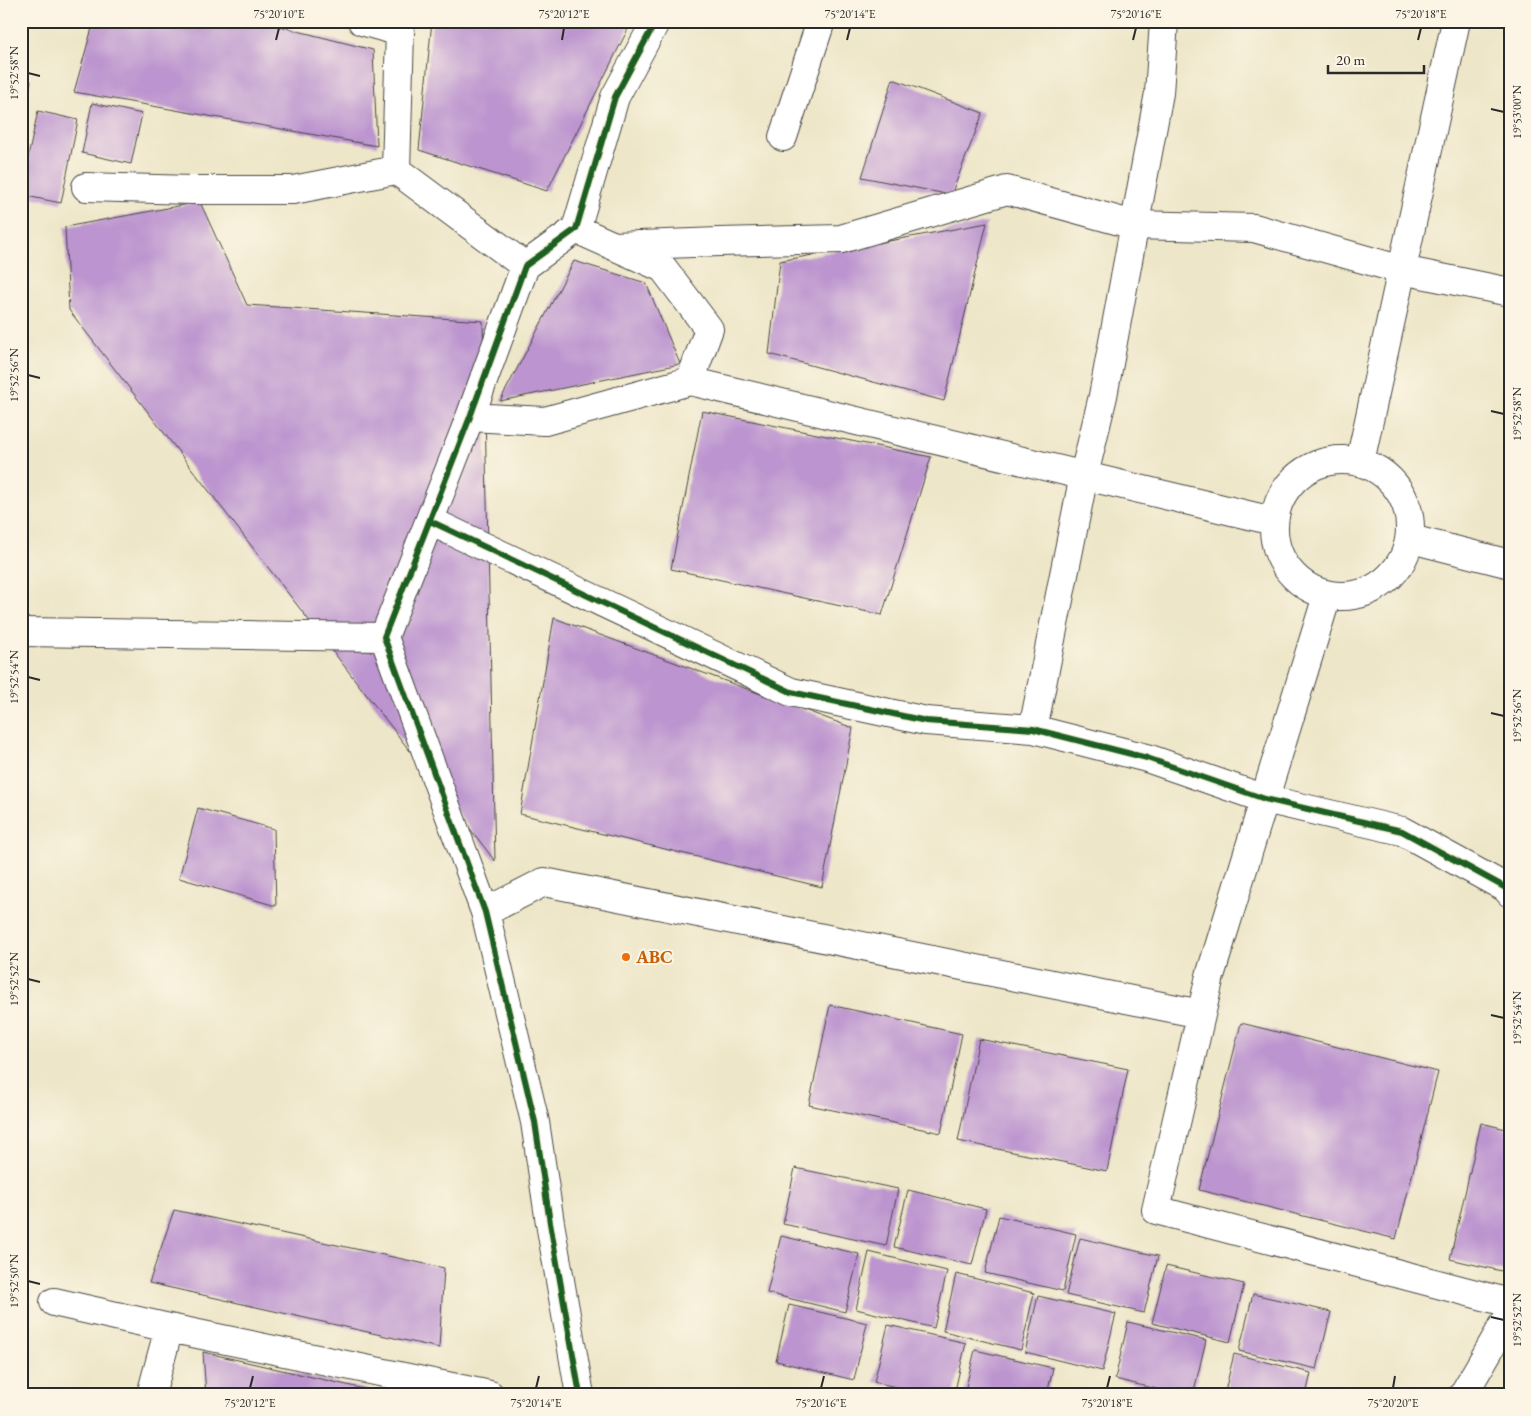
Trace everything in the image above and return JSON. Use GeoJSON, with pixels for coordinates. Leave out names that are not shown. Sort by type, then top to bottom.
{"type":"FeatureCollection","features":[{"type":"Feature","properties":{"kind":"street"},"geometry":{"type":"LineString","coordinates":[[362,21],[401,27],[396,170]]}},
{"type":"Feature","properties":{"kind":"street"},"geometry":{"type":"LineString","coordinates":[[580,1395],[550,1223],[535,1122],[485,912],[384,637],[470,417],[525,266],[576,229],[615,97],[656,21]]}},
{"type":"Feature","properties":{"kind":"street"},"geometry":{"type":"LineString","coordinates":[[783,137],[821,21]]}},
{"type":"Feature","properties":{"kind":"street"},"geometry":{"type":"LineString","coordinates":[[1360,462],[1456,21]]}},
{"type":"Feature","properties":{"kind":"street"},"geometry":{"type":"LineString","coordinates":[[1034,729],[1084,475],[1103,396],[1159,93],[1161,22]]}},
{"type":"Feature","properties":{"kind":"street"},"geometry":{"type":"LineString","coordinates":[[86,187],[293,190],[396,170],[525,266]]}},
{"type":"Feature","properties":{"kind":"street"},"geometry":{"type":"LineString","coordinates":[[613,246],[841,239],[1007,190],[1134,225],[1254,228],[1402,270],[1510,292]]}},
{"type":"Feature","properties":{"kind":"street"},"geometry":{"type":"LineString","coordinates":[[576,229],[663,268],[709,329],[690,381]]}},
{"type":"Feature","properties":{"kind":"street"},"geometry":{"type":"LineString","coordinates":[[470,417],[545,421],[690,381],[1273,521]]}},
{"type":"Feature","properties":{"kind":"street"},"geometry":{"type":"LineString","coordinates":[[1337,460],[1360,462],[1383,473],[1400,491],[1410,514],[1410,539],[1401,565],[1381,585],[1356,596],[1328,596],[1304,586],[1286,569],[1275,546],[1273,521],[1280,498],[1294,479],[1314,466],[1337,460]]}},
{"type":"Feature","properties":{"kind":"street"},"geometry":{"type":"LineString","coordinates":[[430,521],[791,692],[926,721],[1034,729],[1147,758],[1264,799],[1402,831],[1506,888],[1510,893]]}},
{"type":"Feature","properties":{"kind":"street"},"geometry":{"type":"LineString","coordinates":[[1410,539],[1510,564]]}},
{"type":"Feature","properties":{"kind":"street"},"geometry":{"type":"LineString","coordinates":[[1328,596],[1210,976],[1156,1210],[1510,1303]]}},
{"type":"Feature","properties":{"kind":"street"},"geometry":{"type":"LineString","coordinates":[[21,632],[384,637]]}},
{"type":"Feature","properties":{"kind":"street"},"geometry":{"type":"LineString","coordinates":[[485,912],[544,882],[1201,1014]]}},
{"type":"Feature","properties":{"kind":"street"},"geometry":{"type":"LineString","coordinates":[[54,1302],[490,1395]]}},
{"type":"Feature","properties":{"kind":"street"},"geometry":{"type":"LineString","coordinates":[[1466,1390],[1510,1314]]}},
{"type":"Feature","properties":{"kind":"street"},"geometry":{"type":"LineString","coordinates":[[151,1395],[169,1328]]}},
{"type":"Feature","properties":{"kind":"building"},"geometry":{"type":"Polygon","coordinates":[[[94,21],[258,21],[373,50],[377,146],[74,92],[94,21]]]}},
{"type":"Feature","properties":{"kind":"building"},"geometry":{"type":"Polygon","coordinates":[[[432,21],[632,21],[547,191],[419,150],[432,21]]]}},
{"type":"Feature","properties":{"kind":"building"},"geometry":{"type":"Polygon","coordinates":[[[21,78],[31,81],[23,104],[21,104],[21,78]]]}},
{"type":"Feature","properties":{"kind":"building"},"geometry":{"type":"Polygon","coordinates":[[[893,79],[983,113],[951,195],[862,177],[893,79]]]}},
{"type":"Feature","properties":{"kind":"building"},"geometry":{"type":"Polygon","coordinates":[[[92,103],[142,114],[131,164],[82,153],[92,103]]]}},
{"type":"Feature","properties":{"kind":"building"},"geometry":{"type":"Polygon","coordinates":[[[38,111],[78,120],[61,203],[21,195],[38,111]]]}},
{"type":"Feature","properties":{"kind":"building"},"geometry":{"type":"Polygon","coordinates":[[[200,202],[247,305],[483,321],[495,861],[69,310],[65,227],[200,202]]]}},
{"type":"Feature","properties":{"kind":"building"},"geometry":{"type":"Polygon","coordinates":[[[987,223],[944,401],[769,354],[780,261],[987,223]]]}},
{"type":"Feature","properties":{"kind":"building"},"geometry":{"type":"Polygon","coordinates":[[[574,261],[646,283],[680,364],[500,401],[574,261]]]}},
{"type":"Feature","properties":{"kind":"building"},"geometry":{"type":"Polygon","coordinates":[[[702,411],[931,457],[882,615],[671,569],[702,411]]]}},
{"type":"Feature","properties":{"kind":"building"},"geometry":{"type":"Polygon","coordinates":[[[554,618],[853,728],[822,887],[520,814],[554,618]]]}},
{"type":"Feature","properties":{"kind":"building"},"geometry":{"type":"Polygon","coordinates":[[[198,808],[274,829],[276,906],[179,878],[198,808]]]}},
{"type":"Feature","properties":{"kind":"building"},"geometry":{"type":"Polygon","coordinates":[[[830,1005],[962,1034],[941,1133],[809,1105],[830,1005]]]}},
{"type":"Feature","properties":{"kind":"building"},"geometry":{"type":"Polygon","coordinates":[[[1241,1023],[1438,1072],[1396,1239],[1199,1190],[1241,1023]]]}},
{"type":"Feature","properties":{"kind":"building"},"geometry":{"type":"Polygon","coordinates":[[[979,1039],[1128,1069],[1107,1171],[958,1141],[979,1039]]]}},
{"type":"Feature","properties":{"kind":"building"},"geometry":{"type":"Polygon","coordinates":[[[1481,1123],[1510,1130],[1510,1273],[1450,1259],[1481,1123]]]}},
{"type":"Feature","properties":{"kind":"building"},"geometry":{"type":"Polygon","coordinates":[[[795,1168],[898,1189],[886,1246],[783,1224],[795,1168]]]}},
{"type":"Feature","properties":{"kind":"building"},"geometry":{"type":"Polygon","coordinates":[[[908,1190],[986,1209],[972,1265],[894,1247],[908,1190]]]}},
{"type":"Feature","properties":{"kind":"building"},"geometry":{"type":"Polygon","coordinates":[[[174,1210],[444,1268],[439,1348],[149,1283],[174,1210]]]}},
{"type":"Feature","properties":{"kind":"building"},"geometry":{"type":"Polygon","coordinates":[[[999,1216],[1076,1234],[1063,1291],[985,1273],[999,1216]]]}},
{"type":"Feature","properties":{"kind":"building"},"geometry":{"type":"Polygon","coordinates":[[[781,1236],[859,1254],[845,1312],[767,1293],[781,1236]]]}},
{"type":"Feature","properties":{"kind":"building"},"geometry":{"type":"Polygon","coordinates":[[[1080,1238],[1158,1256],[1144,1313],[1066,1295],[1080,1238]]]}},
{"type":"Feature","properties":{"kind":"building"},"geometry":{"type":"Polygon","coordinates":[[[869,1252],[947,1271],[934,1328],[856,1309],[869,1252]]]}},
{"type":"Feature","properties":{"kind":"building"},"geometry":{"type":"Polygon","coordinates":[[[1166,1266],[1244,1284],[1230,1342],[1152,1323],[1166,1266]]]}},
{"type":"Feature","properties":{"kind":"building"},"geometry":{"type":"Polygon","coordinates":[[[956,1274],[1034,1293],[1021,1350],[943,1331],[956,1274]]]}},
{"type":"Feature","properties":{"kind":"building"},"geometry":{"type":"Polygon","coordinates":[[[1253,1294],[1331,1312],[1317,1369],[1239,1351],[1253,1294]]]}},
{"type":"Feature","properties":{"kind":"building"},"geometry":{"type":"Polygon","coordinates":[[[1038,1296],[1116,1314],[1102,1371],[1025,1352],[1038,1296]]]}},
{"type":"Feature","properties":{"kind":"building"},"geometry":{"type":"Polygon","coordinates":[[[789,1305],[867,1323],[854,1380],[776,1361],[789,1305]]]}},
{"type":"Feature","properties":{"kind":"building"},"geometry":{"type":"Polygon","coordinates":[[[1128,1322],[1206,1340],[1193,1395],[1181,1395],[1115,1379],[1128,1322]]]}},
{"type":"Feature","properties":{"kind":"building"},"geometry":{"type":"Polygon","coordinates":[[[888,1325],[966,1343],[954,1395],[931,1395],[874,1382],[888,1325]]]}},
{"type":"Feature","properties":{"kind":"building"},"geometry":{"type":"Polygon","coordinates":[[[975,1350],[1053,1368],[1047,1395],[964,1395],[975,1350]]]}},
{"type":"Feature","properties":{"kind":"building"},"geometry":{"type":"Polygon","coordinates":[[[203,1352],[386,1394],[386,1395],[206,1395],[203,1352]]]}},
{"type":"Feature","properties":{"kind":"building"},"geometry":{"type":"Polygon","coordinates":[[[1234,1354],[1311,1373],[1306,1395],[1224,1395],[1234,1354]]]}},
{"type":"Feature","properties":{"kind":"cycle path"},"geometry":{"type":"LineString","coordinates":[[580,1395],[550,1223],[535,1122],[485,912],[384,637],[470,417],[525,266],[576,229],[615,97],[656,21]]}},
{"type":"Feature","properties":{"kind":"cycle path"},"geometry":{"type":"LineString","coordinates":[[430,521],[791,692],[926,721],[1033,729],[1147,758],[1265,799],[1402,831],[1506,888],[1510,893]]}},
{"type":"Feature","properties":{"kind":"place","name":"ABC"},"geometry":{"type":"Point","coordinates":[626,957]}}]}
